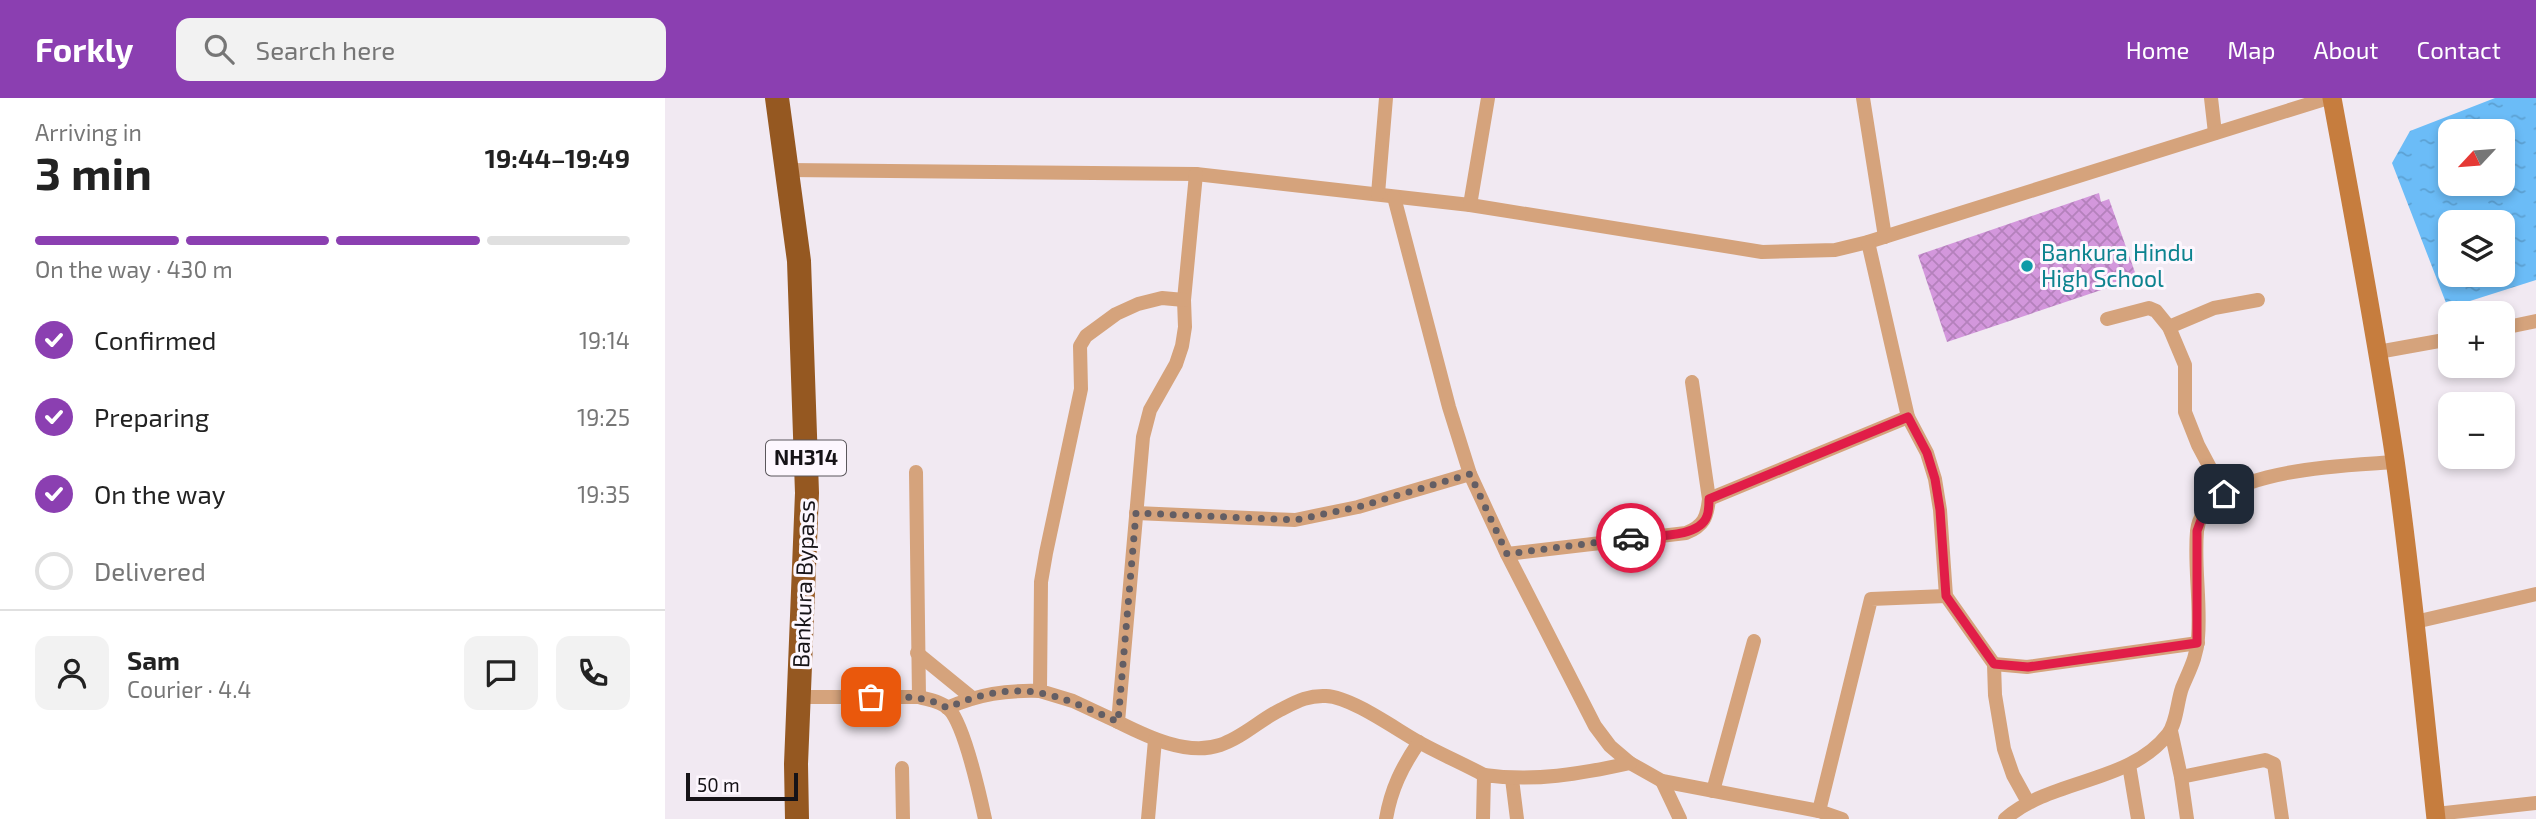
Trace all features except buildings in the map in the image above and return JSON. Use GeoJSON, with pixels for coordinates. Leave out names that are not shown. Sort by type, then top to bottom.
{"type":"FeatureCollection","features":[{"type":"Feature","properties":{"kind":"highway","name":"Bankura Bypass"},"geometry":{"type":"LineString","coordinates":[[777,98],[799,261],[807,493],[796,764],[797,819]]}},
{"type":"Feature","properties":{"kind":"street"},"geometry":{"type":"LineString","coordinates":[[1378,194],[1386,98]]}},
{"type":"Feature","properties":{"kind":"street"},"geometry":{"type":"LineString","coordinates":[[1470,205],[1488,98]]}},
{"type":"Feature","properties":{"kind":"street"},"geometry":{"type":"LineString","coordinates":[[1863,98],[1885,237]]}},
{"type":"Feature","properties":{"kind":"street"},"geometry":{"type":"LineString","coordinates":[[2211,98],[2215,133]]}},
{"type":"Feature","properties":{"kind":"street"},"geometry":{"type":"LineString","coordinates":[[788,170],[1196,174],[1470,205],[1762,253],[1835,250],[1885,237],[2330,98],[2378,352],[2395,461],[2436,816],[2536,803]]}},
{"type":"Feature","properties":{"kind":"street"},"geometry":{"type":"LineString","coordinates":[[1118,722],[1146,422],[1176,365],[1182,346],[1196,174]]}},
{"type":"Feature","properties":{"kind":"street"},"geometry":{"type":"LineString","coordinates":[[1394,197],[1449,407],[1470,474],[1507,554],[1595,726],[1610,746],[1630,763],[1662,781],[1842,819]]}},
{"type":"Feature","properties":{"kind":"street"},"geometry":{"type":"LineString","coordinates":[[1868,242],[1908,417],[1927,453],[1935,479],[1946,596],[1994,664],[1995,695],[2004,749],[2013,775],[2028,802]]}},
{"type":"Feature","properties":{"kind":"street"},"geometry":{"type":"LineString","coordinates":[[1040,691],[1041,582],[1081,389],[1080,346],[1086,336],[1106,321],[1137,304],[1162,298],[1184,300]]}},
{"type":"Feature","properties":{"kind":"street"},"geometry":{"type":"LineString","coordinates":[[2168,327],[2214,308],[2258,300]]}},
{"type":"Feature","properties":{"kind":"street"},"geometry":{"type":"LineString","coordinates":[[2107,319],[2149,308],[2157,311],[2168,327],[2185,365],[2184,401],[2189,426],[2224,494]]}},
{"type":"Feature","properties":{"kind":"street"},"geometry":{"type":"LineString","coordinates":[[2515,325],[2536,321]]}},
{"type":"Feature","properties":{"kind":"street"},"geometry":{"type":"LineString","coordinates":[[2378,352],[2438,341]]}},
{"type":"Feature","properties":{"kind":"street"},"geometry":{"type":"LineString","coordinates":[[1507,554],[1686,533],[1698,528],[1708,515],[1709,499],[1692,382]]}},
{"type":"Feature","properties":{"kind":"street"},"geometry":{"type":"LineString","coordinates":[[1709,499],[1908,417]]}},
{"type":"Feature","properties":{"kind":"street"},"geometry":{"type":"LineString","coordinates":[[2187,819],[2171,730],[2181,692],[2194,663],[2197,643],[2197,531],[2205,509],[2232,488],[2284,474],[2395,461]]}},
{"type":"Feature","properties":{"kind":"street"},"geometry":{"type":"LineString","coordinates":[[916,472],[919,697]]}},
{"type":"Feature","properties":{"kind":"street"},"geometry":{"type":"LineString","coordinates":[[1136,513],[1295,520],[1358,507],[1470,474]]}},
{"type":"Feature","properties":{"kind":"street"},"geometry":{"type":"LineString","coordinates":[[2415,622],[2536,594]]}},
{"type":"Feature","properties":{"kind":"street"},"geometry":{"type":"LineString","coordinates":[[1811,813],[1871,599],[1946,596]]}},
{"type":"Feature","properties":{"kind":"street"},"geometry":{"type":"LineString","coordinates":[[1713,791],[1754,641]]}},
{"type":"Feature","properties":{"kind":"street"},"geometry":{"type":"LineString","coordinates":[[1994,664],[2028,667],[2197,643]]}},
{"type":"Feature","properties":{"kind":"street"},"geometry":{"type":"LineString","coordinates":[[917,653],[971,697]]}},
{"type":"Feature","properties":{"kind":"street"},"geometry":{"type":"LineString","coordinates":[[947,708],[971,697],[1011,690],[1040,691],[1073,701],[1155,740],[1196,748],[1220,745],[1266,716],[1305,698],[1331,696],[1484,775],[1512,779],[1570,775],[1630,763]]}},
{"type":"Feature","properties":{"kind":"street"},"geometry":{"type":"LineString","coordinates":[[800,697],[919,697],[938,702],[954,716],[967,751],[985,819]]}},
{"type":"Feature","properties":{"kind":"street"},"geometry":{"type":"LineString","coordinates":[[2005,819],[2028,802],[2050,792],[2129,765],[2159,743],[2171,730]]}},
{"type":"Feature","properties":{"kind":"street"},"geometry":{"type":"LineString","coordinates":[[1148,819],[1155,740]]}},
{"type":"Feature","properties":{"kind":"street"},"geometry":{"type":"LineString","coordinates":[[1386,819],[1402,766],[1419,742]]}},
{"type":"Feature","properties":{"kind":"street"},"geometry":{"type":"LineString","coordinates":[[2181,777],[2265,760],[2274,764],[2282,819]]}},
{"type":"Feature","properties":{"kind":"street"},"geometry":{"type":"LineString","coordinates":[[2129,765],[2138,819]]}},
{"type":"Feature","properties":{"kind":"street"},"geometry":{"type":"LineString","coordinates":[[902,768],[903,819]]}},
{"type":"Feature","properties":{"kind":"street"},"geometry":{"type":"LineString","coordinates":[[1483,819],[1484,775]]}},
{"type":"Feature","properties":{"kind":"street"},"geometry":{"type":"LineString","coordinates":[[1512,779],[1517,819]]}},
{"type":"Feature","properties":{"kind":"street"},"geometry":{"type":"LineString","coordinates":[[1662,781],[1680,819]]}},
{"type":"Feature","properties":{"kind":"water"},"geometry":{"type":"Polygon","coordinates":[[[2495,98],[2536,98],[2536,280],[2515,287],[2515,210],[2438,210],[2438,282],[2392,163],[2410,131],[2438,120],[2438,196],[2515,196],[2515,119],[2441,119],[2495,98]]]}},
{"type":"Feature","properties":{"kind":"water"},"geometry":{"type":"Polygon","coordinates":[[[2440,287],[2514,287],[2470,301],[2445,301],[2440,287]]]}},
{"type":"Feature","properties":{"kind":"way so far"},"geometry":{"type":"LineString","coordinates":[[871,697],[919,697],[938,702],[947,708],[971,697],[992,693],[1011,690],[1040,691],[1073,701],[1118,722],[1136,513],[1295,520],[1358,507],[1470,474],[1507,554],[1631,538]]}},
{"type":"Feature","properties":{"kind":"place","name":"Bankura Hindu High School"},"geometry":{"type":"Point","coordinates":[2027,266]}},
{"type":"Feature","properties":{"kind":"route"},"geometry":{"type":"LineString","coordinates":[[1631,538],[1686,533],[1698,528],[1708,515],[1709,499],[1908,417],[1927,453],[1935,479],[1946,596],[1994,664],[2028,667],[2076,658],[2197,643],[2197,531],[2205,509],[2224,494]]}}]}
